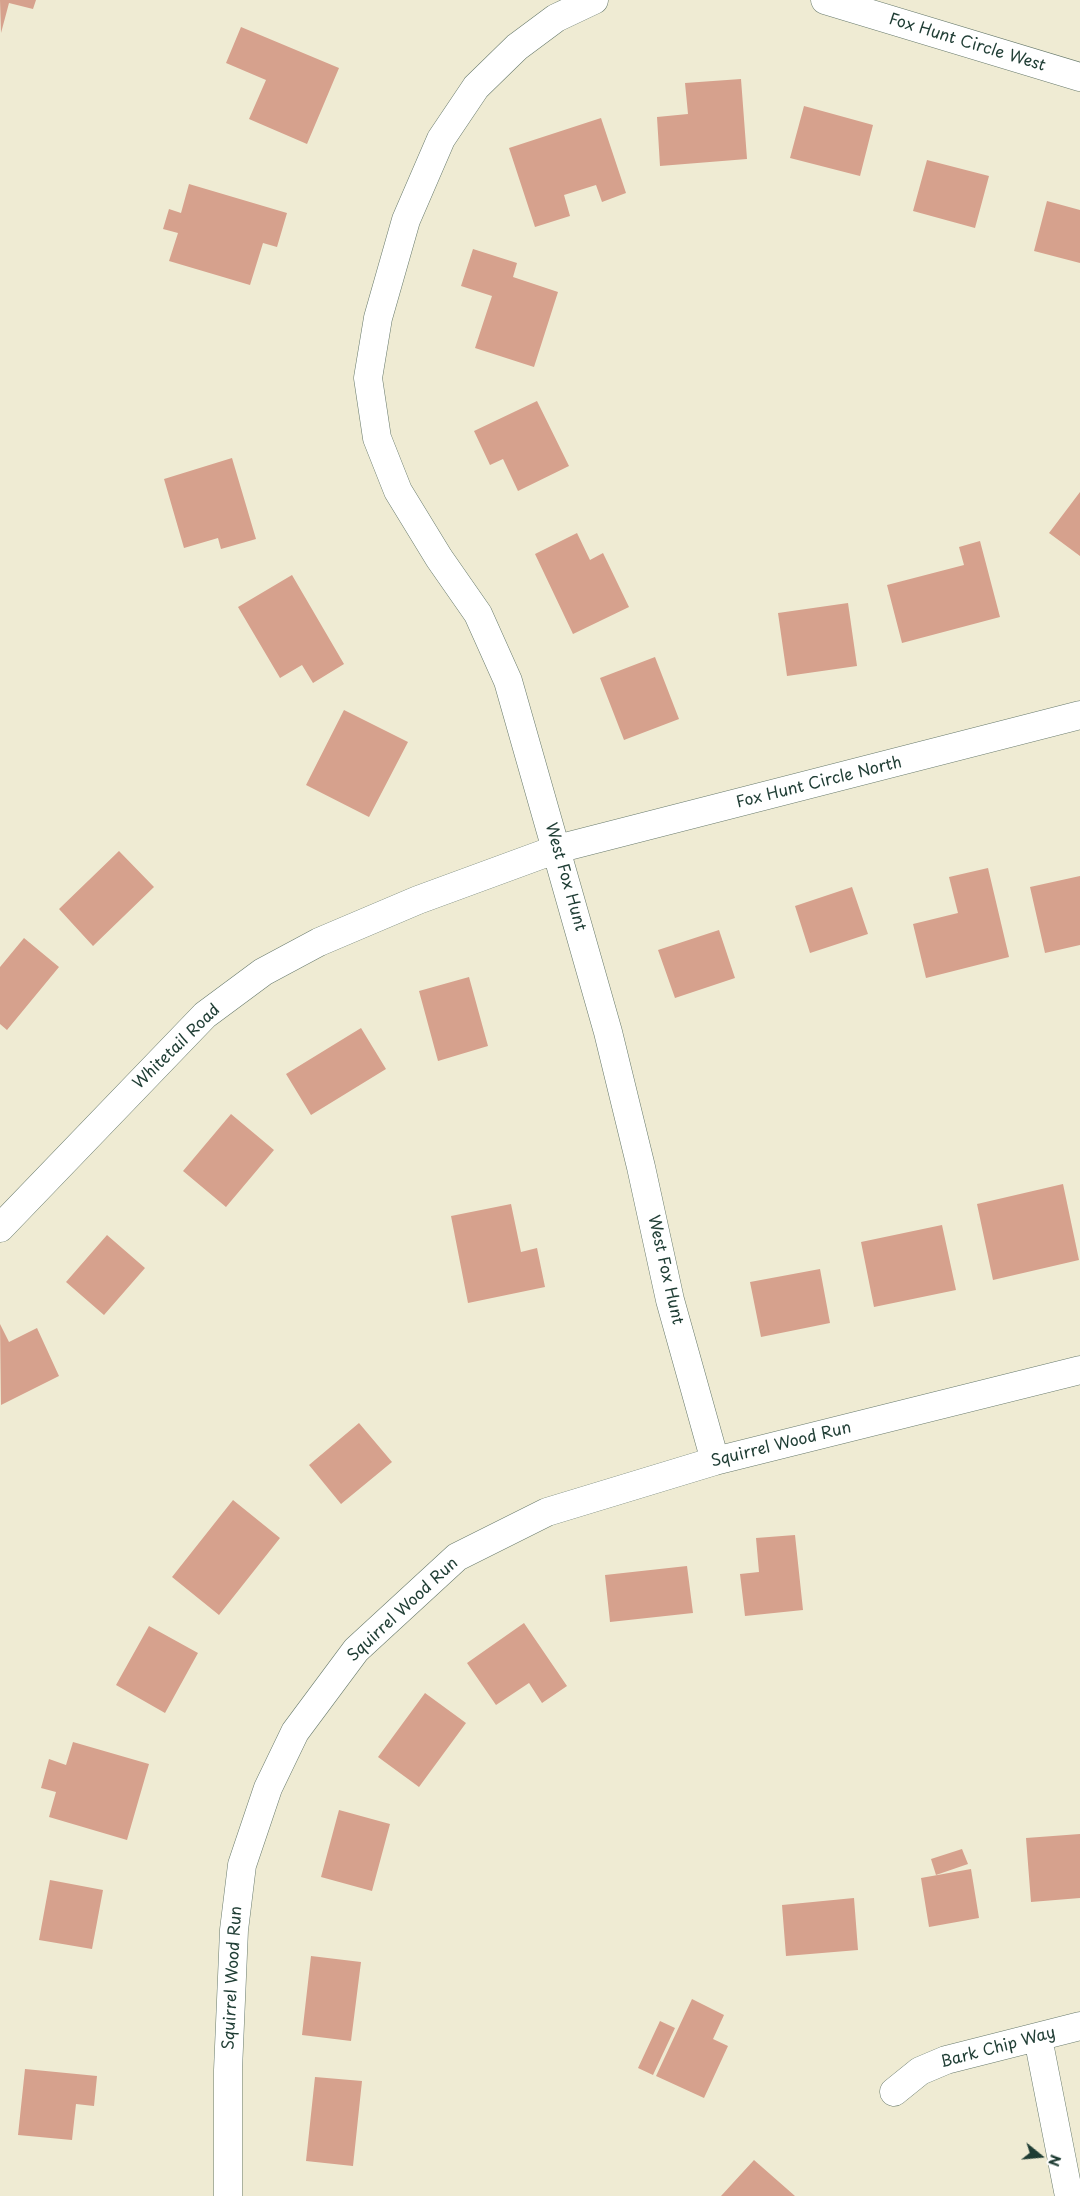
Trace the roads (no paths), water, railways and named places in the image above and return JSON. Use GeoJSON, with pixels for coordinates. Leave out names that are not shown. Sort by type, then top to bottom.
{"type":"FeatureCollection","features":[{"type":"Feature","properties":{"kind":"street"},"geometry":{"type":"LineString","coordinates":[[551,9],[594,0]]}},
{"type":"Feature","properties":{"kind":"street","name":"Fox Hunt Circle West"},"geometry":{"type":"LineString","coordinates":[[825,0],[1080,77]]}},
{"type":"Feature","properties":{"kind":"street","name":"West Fox Hunt"},"geometry":{"type":"LineString","coordinates":[[551,9],[517,47],[476,87],[441,140],[406,220],[378,318],[368,378],[377,438],[398,491],[439,558],[478,614],[508,681],[608,1032],[641,1167],[670,1300],[715,1461]]}},
{"type":"Feature","properties":{"kind":"street","name":"Fox Hunt Circle North"},"geometry":{"type":"LineString","coordinates":[[557,849],[1080,716]]}},
{"type":"Feature","properties":{"kind":"street","name":"Whitetail Road"},"geometry":{"type":"LineString","coordinates":[[0,1228],[205,1015],[263,972],[319,942],[418,900],[557,849]]}},
{"type":"Feature","properties":{"kind":"street","name":"Squirrel Wood Run"},"geometry":{"type":"LineString","coordinates":[[228,2196],[228,2070],[234,1930],[242,1865],[268,1788],[295,1732],[356,1650],[457,1557],[547,1512],[715,1461],[1080,1370]]}},
{"type":"Feature","properties":{"kind":"street","name":"Bark Chip Way"},"geometry":{"type":"LineString","coordinates":[[894,2092],[920,2071],[946,2060],[1080,2026]]}},
{"type":"Feature","properties":{"kind":"street"},"geometry":{"type":"LineString","coordinates":[[1038,2038],[1069,2196]]}}]}
